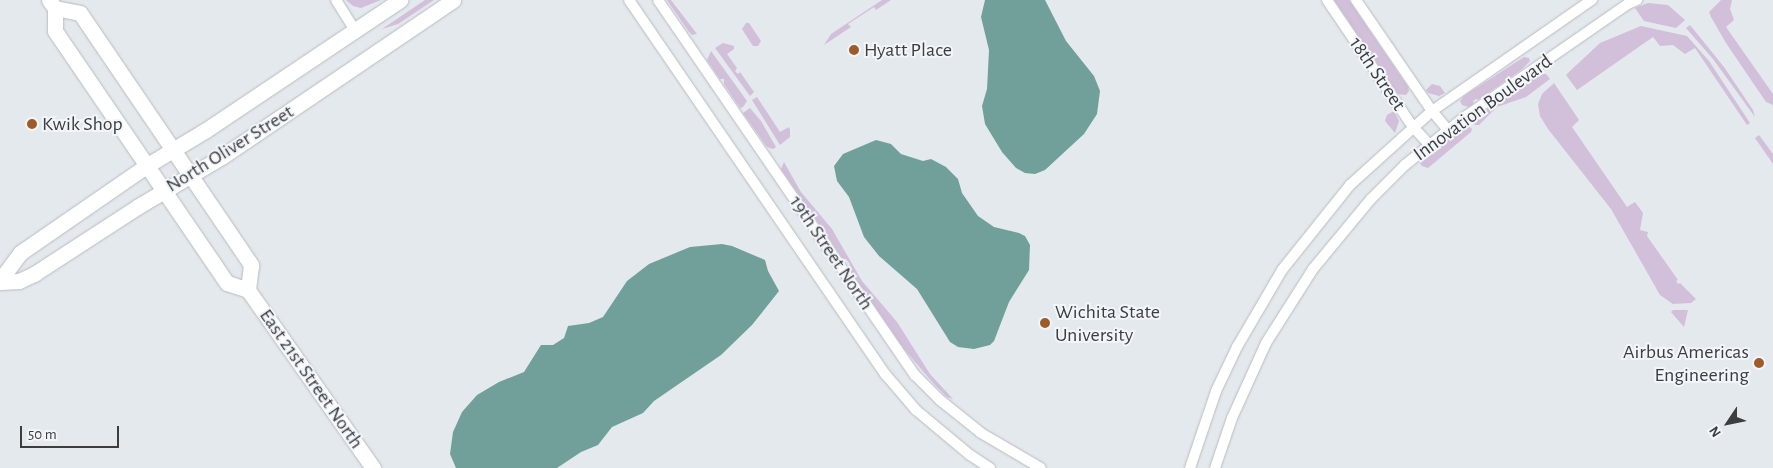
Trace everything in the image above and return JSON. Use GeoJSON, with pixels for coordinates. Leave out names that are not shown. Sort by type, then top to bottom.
{"type":"FeatureCollection","features":[{"type":"Feature","properties":{"kind":"main road","name":"North Oliver Street"},"geometry":{"type":"LineString","coordinates":[[0,281],[20,253],[146,166],[206,130],[400,0]]}},
{"type":"Feature","properties":{"kind":"main road","name":"North Oliver Street"},"geometry":{"type":"LineString","coordinates":[[0,281],[19,281],[34,274],[164,191],[223,156],[453,0]]}},
{"type":"Feature","properties":{"kind":"main road","name":"East 21st Street North"},"geometry":{"type":"LineString","coordinates":[[248,290],[251,266],[80,13],[52,4],[55,30],[146,166],[227,283],[248,290],[373,468]]}},
{"type":"Feature","properties":{"kind":"street"},"geometry":{"type":"LineString","coordinates":[[336,0],[355,30]]}},
{"type":"Feature","properties":{"kind":"street","name":"19th Street North"},"geometry":{"type":"LineString","coordinates":[[629,0],[881,368],[916,410],[970,455],[990,468]]}},
{"type":"Feature","properties":{"kind":"street","name":"19th Street North"},"geometry":{"type":"LineString","coordinates":[[658,0],[916,375],[940,400],[981,433],[1041,468]]}},
{"type":"Feature","properties":{"kind":"street","name":"18th Street"},"geometry":{"type":"LineString","coordinates":[[1327,0],[1413,127],[1430,145]]}},
{"type":"Feature","properties":{"kind":"street","name":"18th Street"},"geometry":{"type":"LineString","coordinates":[[1356,0],[1432,111],[1448,130]]}},
{"type":"Feature","properties":{"kind":"street","name":"Innovation Boulevard"},"geometry":{"type":"LineString","coordinates":[[1190,468],[1216,391],[1237,347],[1268,292],[1298,248],[1350,185],[1432,111],[1592,0]]}},
{"type":"Feature","properties":{"kind":"street","name":"Innovation Boulevard"},"geometry":{"type":"LineString","coordinates":[[1215,468],[1232,418],[1255,364],[1298,292],[1338,237],[1371,199],[1448,130],[1628,4],[1637,0]]}},
{"type":"Feature","properties":{"kind":"shaded area"},"geometry":{"type":"Polygon","coordinates":[[[346,0],[381,0],[361,8],[353,6],[346,0]]]}},
{"type":"Feature","properties":{"kind":"shaded area"},"geometry":{"type":"Polygon","coordinates":[[[425,0],[434,0],[398,24],[382,29],[425,0]]]}},
{"type":"Feature","properties":{"kind":"shaded area"},"geometry":{"type":"Polygon","coordinates":[[[667,0],[671,0],[697,34],[692,35],[689,32],[667,0]]]}},
{"type":"Feature","properties":{"kind":"shaded area"},"geometry":{"type":"Polygon","coordinates":[[[882,0],[891,0],[876,10],[874,7],[848,24],[851,27],[824,45],[831,34],[882,0]]]}},
{"type":"Feature","properties":{"kind":"shaded area"},"geometry":{"type":"Polygon","coordinates":[[[985,0],[1045,0],[1066,41],[1094,76],[1100,91],[1097,114],[1084,134],[1045,170],[1035,174],[1025,173],[1016,168],[1002,152],[985,124],[982,106],[987,89],[989,50],[981,17],[985,0]]]}},
{"type":"Feature","properties":{"kind":"shaded area"},"geometry":{"type":"Polygon","coordinates":[[[1334,0],[1349,0],[1408,87],[1409,91],[1406,95],[1398,94],[1334,0]]]}},
{"type":"Feature","properties":{"kind":"shaded area"},"geometry":{"type":"Polygon","coordinates":[[[1721,0],[1732,0],[1730,9],[1734,20],[1726,27],[1773,94],[1773,105],[1766,102],[1726,43],[1711,17],[1709,12],[1721,0]]]}},
{"type":"Feature","properties":{"kind":"shaded area"},"geometry":{"type":"Polygon","coordinates":[[[1648,3],[1668,5],[1685,20],[1676,28],[1644,21],[1635,8],[1648,3]]]}},
{"type":"Feature","properties":{"kind":"shaded area"},"geometry":{"type":"Polygon","coordinates":[[[746,23],[749,23],[761,41],[758,46],[753,46],[742,29],[746,23]]]}},
{"type":"Feature","properties":{"kind":"shaded area"},"geometry":{"type":"Polygon","coordinates":[[[1690,25],[1724,67],[1753,110],[1755,117],[1713,59],[1686,28],[1690,25]]]}},
{"type":"Feature","properties":{"kind":"shaded area"},"geometry":{"type":"Polygon","coordinates":[[[1641,26],[1687,36],[1709,61],[1750,123],[1747,125],[1695,48],[1685,54],[1673,45],[1660,46],[1653,37],[1577,90],[1566,75],[1600,43],[1641,26]]]}},
{"type":"Feature","properties":{"kind":"shaded area"},"geometry":{"type":"Polygon","coordinates":[[[723,43],[734,46],[734,49],[727,54],[737,68],[735,71],[738,74],[740,72],[754,92],[750,96],[715,48],[723,43]]]}},
{"type":"Feature","properties":{"kind":"shaded area"},"geometry":{"type":"Polygon","coordinates":[[[711,51],[747,101],[743,107],[740,108],[724,84],[724,79],[720,79],[707,60],[711,51]]]}},
{"type":"Feature","properties":{"kind":"shaded area"},"geometry":{"type":"Polygon","coordinates":[[[1524,57],[1529,58],[1530,61],[1521,70],[1478,100],[1473,101],[1474,103],[1469,107],[1462,105],[1460,101],[1464,96],[1524,57]]]}},
{"type":"Feature","properties":{"kind":"shaded area"},"geometry":{"type":"Polygon","coordinates":[[[1538,74],[1546,74],[1550,79],[1526,97],[1497,107],[1479,125],[1475,125],[1472,120],[1524,84],[1529,84],[1529,81],[1538,74]]]}},
{"type":"Feature","properties":{"kind":"shaded area"},"geometry":{"type":"Polygon","coordinates":[[[1554,83],[1579,120],[1572,127],[1627,207],[1635,202],[1643,213],[1640,230],[1648,232],[1647,236],[1678,280],[1676,281],[1678,284],[1680,283],[1696,299],[1691,303],[1673,304],[1660,295],[1611,209],[1548,129],[1540,116],[1538,104],[1542,94],[1554,83]]]}},
{"type":"Feature","properties":{"kind":"shaded area"},"geometry":{"type":"Polygon","coordinates":[[[1432,84],[1440,86],[1445,93],[1439,96],[1428,93],[1426,90],[1432,84]]]}},
{"type":"Feature","properties":{"kind":"shaded area"},"geometry":{"type":"Polygon","coordinates":[[[757,97],[780,132],[789,127],[790,137],[780,145],[752,100],[757,97]]]}},
{"type":"Feature","properties":{"kind":"shaded area"},"geometry":{"type":"Polygon","coordinates":[[[750,108],[761,121],[776,147],[773,149],[767,147],[743,113],[750,108]]]}},
{"type":"Feature","properties":{"kind":"shaded area"},"geometry":{"type":"Polygon","coordinates":[[[1394,111],[1399,121],[1395,133],[1385,121],[1387,115],[1394,111]]]}},
{"type":"Feature","properties":{"kind":"shaded area"},"geometry":{"type":"Polygon","coordinates":[[[1467,124],[1472,129],[1471,132],[1428,168],[1422,166],[1419,162],[1467,124]]]}},
{"type":"Feature","properties":{"kind":"shaded area"},"geometry":{"type":"Polygon","coordinates":[[[1759,135],[1773,154],[1773,164],[1755,138],[1759,135]]]}},
{"type":"Feature","properties":{"kind":"shaded area"},"geometry":{"type":"Polygon","coordinates":[[[876,140],[891,144],[901,154],[923,161],[931,159],[946,167],[958,179],[962,193],[978,216],[994,227],[1025,236],[1030,245],[1029,270],[1009,302],[994,341],[990,345],[974,349],[958,347],[950,342],[917,289],[879,256],[864,237],[849,197],[837,181],[834,166],[843,154],[876,140]]]}},
{"type":"Feature","properties":{"kind":"shaded area"},"geometry":{"type":"Polygon","coordinates":[[[784,162],[801,192],[832,229],[862,281],[897,322],[930,374],[953,399],[947,397],[934,384],[904,349],[848,267],[850,264],[846,259],[843,259],[781,169],[784,162]]]}},
{"type":"Feature","properties":{"kind":"shaded area"},"geometry":{"type":"Polygon","coordinates":[[[722,244],[732,246],[765,260],[768,271],[779,291],[752,325],[721,355],[654,401],[643,413],[612,427],[598,445],[581,452],[557,468],[456,468],[450,454],[453,432],[462,412],[477,395],[499,382],[524,372],[541,345],[553,345],[564,338],[568,326],[589,323],[603,317],[627,281],[649,264],[690,247],[722,244]]]}},
{"type":"Feature","properties":{"kind":"shaded area"},"geometry":{"type":"Polygon","coordinates":[[[1673,310],[1688,310],[1684,327],[1671,312],[1673,310]]]}},
{"type":"Feature","properties":{"kind":"place","name":"Hyatt Place"},"geometry":{"type":"Point","coordinates":[854,50]}},
{"type":"Feature","properties":{"kind":"place","name":"Kwik Shop"},"geometry":{"type":"Point","coordinates":[32,124]}},
{"type":"Feature","properties":{"kind":"place","name":"Wichita State University"},"geometry":{"type":"Point","coordinates":[1045,323]}},
{"type":"Feature","properties":{"kind":"place","name":"Airbus Americas Engineering"},"geometry":{"type":"Point","coordinates":[1759,363]}}]}
